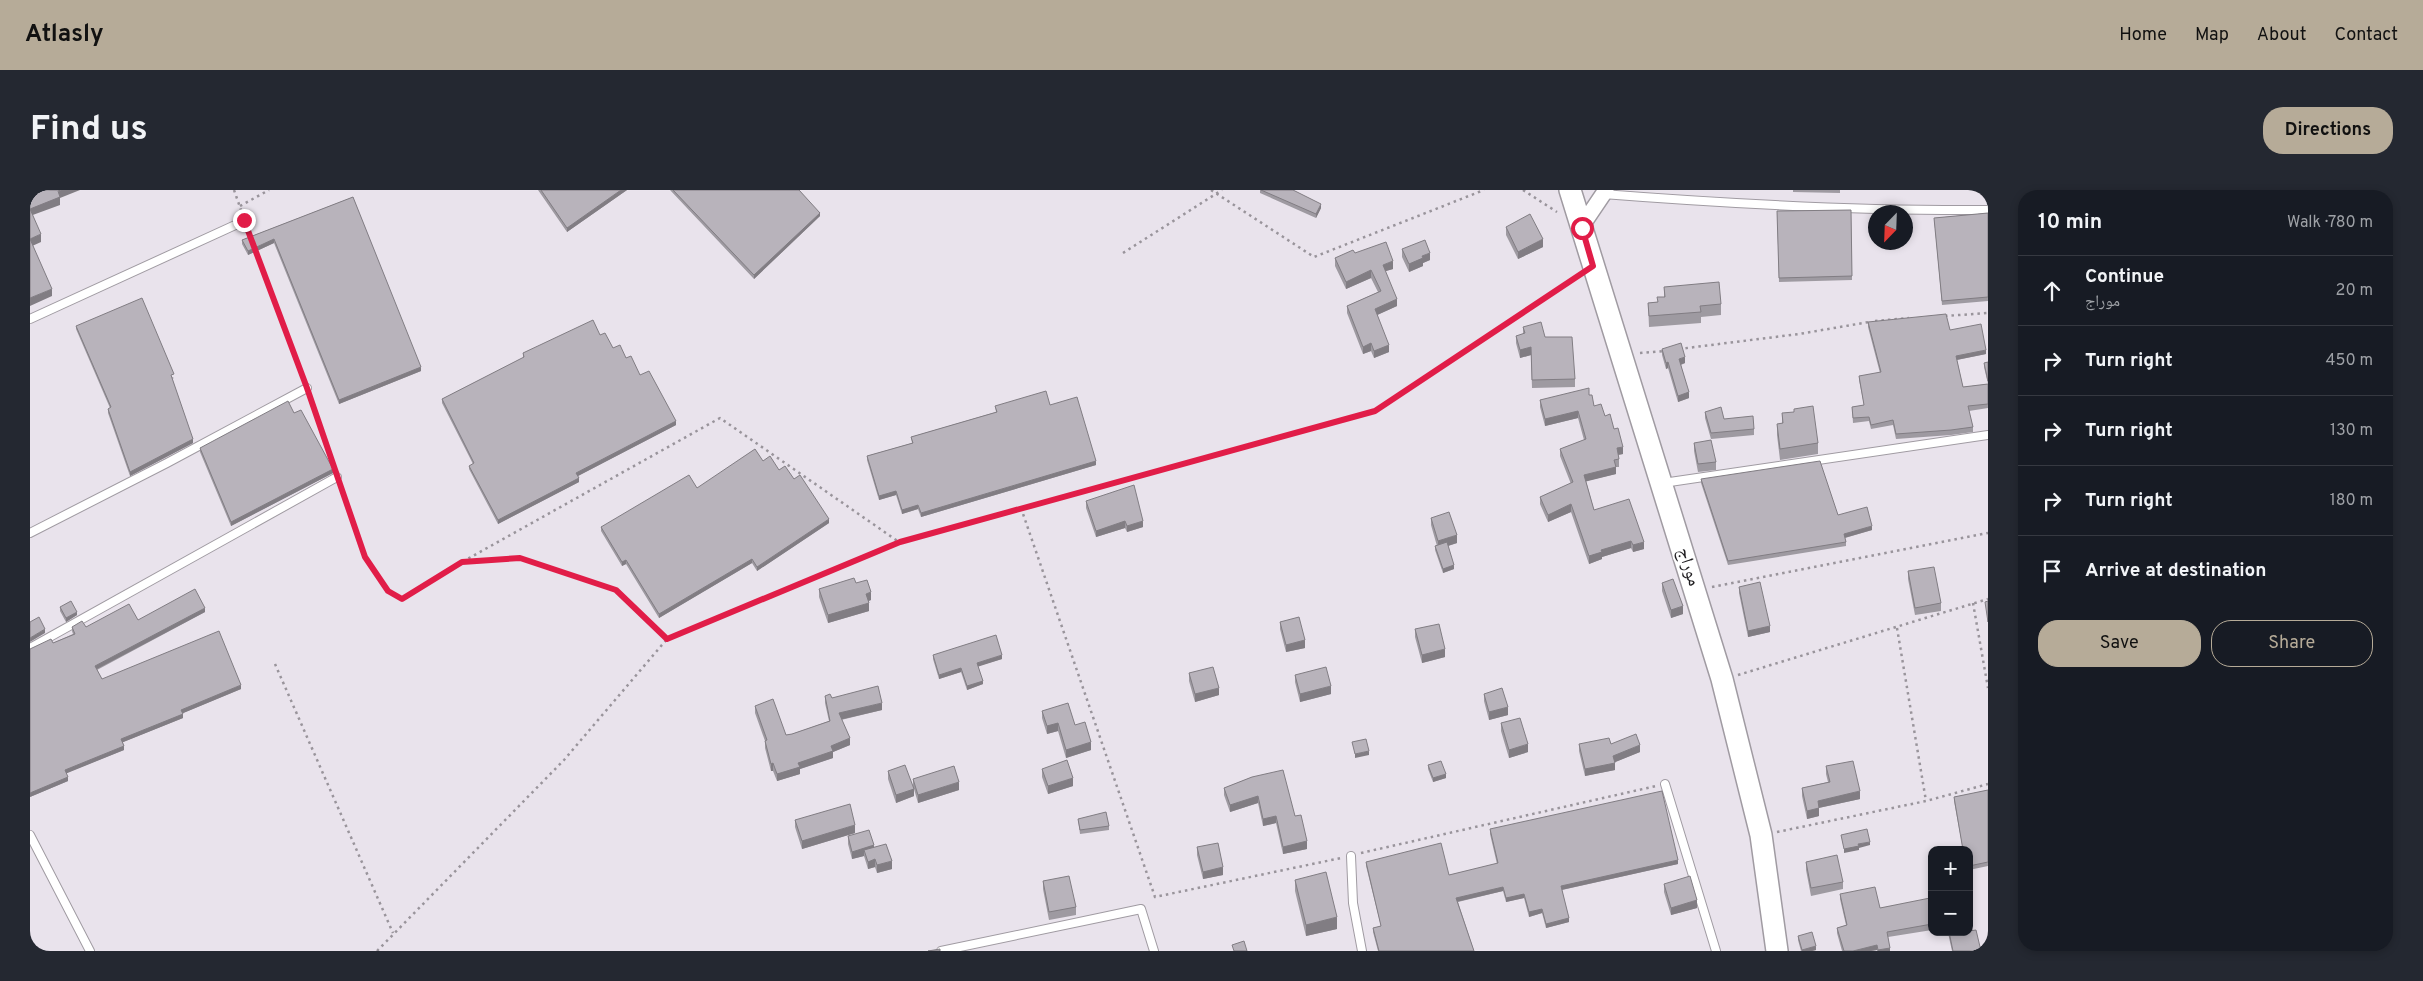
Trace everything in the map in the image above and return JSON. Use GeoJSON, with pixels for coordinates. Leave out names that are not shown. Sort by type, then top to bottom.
{"type":"FeatureCollection","features":[{"type":"Feature","properties":{"kind":"main road","name":"موراج"},"geometry":{"type":"LineString","coordinates":[[1570,190],[1722,679],[1761,835],[1777,951]]}},
{"type":"Feature","properties":{"kind":"street"},"geometry":{"type":"LineString","coordinates":[[1582,228],[1604,192]]}},
{"type":"Feature","properties":{"kind":"lane"},"geometry":{"type":"LineString","coordinates":[[1604,192],[1741,205],[1988,210]]}},
{"type":"Feature","properties":{"kind":"lane"},"geometry":{"type":"LineString","coordinates":[[30,318],[244,220]]}},
{"type":"Feature","properties":{"kind":"lane"},"geometry":{"type":"LineString","coordinates":[[30,533],[167,463],[307,388]]}},
{"type":"Feature","properties":{"kind":"lane"},"geometry":{"type":"LineString","coordinates":[[1661,483],[1988,435]]}},
{"type":"Feature","properties":{"kind":"lane"},"geometry":{"type":"LineString","coordinates":[[30,648],[337,477]]}},
{"type":"Feature","properties":{"kind":"lane"},"geometry":{"type":"LineString","coordinates":[[1665,784],[1716,951]]}},
{"type":"Feature","properties":{"kind":"lane"},"geometry":{"type":"LineString","coordinates":[[30,835],[90,951]]}},
{"type":"Feature","properties":{"kind":"lane"},"geometry":{"type":"LineString","coordinates":[[1351,856],[1353,903],[1362,951]]}},
{"type":"Feature","properties":{"kind":"lane"},"geometry":{"type":"LineString","coordinates":[[941,951],[1141,909],[1154,951]]}},
{"type":"Feature","properties":{"kind":"path"},"geometry":{"type":"LineString","coordinates":[[234,190],[307,388],[365,557],[388,591],[402,599],[462,562],[720,418],[900,542]]}},
{"type":"Feature","properties":{"kind":"path"},"geometry":{"type":"LineString","coordinates":[[240,206],[270,190]]}},
{"type":"Feature","properties":{"kind":"path"},"geometry":{"type":"LineString","coordinates":[[1211,190],[1314,257],[1484,190]]}},
{"type":"Feature","properties":{"kind":"path"},"geometry":{"type":"LineString","coordinates":[[1123,253],[1222,190]]}},
{"type":"Feature","properties":{"kind":"path"},"geometry":{"type":"LineString","coordinates":[[1523,190],[1582,228]]}},
{"type":"Feature","properties":{"kind":"path"},"geometry":{"type":"LineString","coordinates":[[377,951],[564,760],[667,639],[900,542],[1375,411],[1593,266]]}},
{"type":"Feature","properties":{"kind":"path"},"geometry":{"type":"LineString","coordinates":[[1945,316],[1988,313]]}},
{"type":"Feature","properties":{"kind":"path"},"geometry":{"type":"LineString","coordinates":[[1623,356],[1798,334],[1887,320],[1916,318]]}},
{"type":"Feature","properties":{"kind":"path"},"geometry":{"type":"LineString","coordinates":[[1021,508],[1155,897],[1351,856],[1665,784]]}},
{"type":"Feature","properties":{"kind":"path"},"geometry":{"type":"LineString","coordinates":[[1696,591],[1988,533]]}},
{"type":"Feature","properties":{"kind":"path"},"geometry":{"type":"LineString","coordinates":[[462,562],[520,558],[616,590],[667,639]]}},
{"type":"Feature","properties":{"kind":"path"},"geometry":{"type":"LineString","coordinates":[[1722,679],[1897,628],[1988,599]]}},
{"type":"Feature","properties":{"kind":"path"},"geometry":{"type":"LineString","coordinates":[[1973,603],[1988,688]]}},
{"type":"Feature","properties":{"kind":"path"},"geometry":{"type":"LineString","coordinates":[[1897,628],[1926,801]]}},
{"type":"Feature","properties":{"kind":"path"},"geometry":{"type":"LineString","coordinates":[[275,664],[393,933]]}},
{"type":"Feature","properties":{"kind":"path"},"geometry":{"type":"LineString","coordinates":[[1761,835],[1926,801],[1988,784]]}},
{"type":"Feature","properties":{"kind":"building"},"geometry":{"type":"Polygon","coordinates":[[[30,190],[61,190],[58,191],[60,197],[30,209],[30,190]]]}},
{"type":"Feature","properties":{"kind":"building"},"geometry":{"type":"Polygon","coordinates":[[[541,190],[621,190],[567,228],[541,190]]]}},
{"type":"Feature","properties":{"kind":"building"},"geometry":{"type":"Polygon","coordinates":[[[673,190],[799,190],[820,213],[754,275],[673,190]]]}},
{"type":"Feature","properties":{"kind":"building"},"geometry":{"type":"Polygon","coordinates":[[[1261,190],[1293,190],[1321,204],[1316,214],[1261,190]]]}},
{"type":"Feature","properties":{"kind":"building"},"geometry":{"type":"Polygon","coordinates":[[[353,197],[421,367],[339,400],[274,239],[248,251],[242,240],[353,197]]]}},
{"type":"Feature","properties":{"kind":"building"},"geometry":{"type":"Polygon","coordinates":[[[30,209],[41,234],[30,239],[30,209]]]}},
{"type":"Feature","properties":{"kind":"building"},"geometry":{"type":"Polygon","coordinates":[[[1851,210],[1852,276],[1779,278],[1777,211],[1851,210]]]}},
{"type":"Feature","properties":{"kind":"building"},"geometry":{"type":"Polygon","coordinates":[[[1988,213],[1988,297],[1942,301],[1934,218],[1988,213]]]}},
{"type":"Feature","properties":{"kind":"building"},"geometry":{"type":"Polygon","coordinates":[[[1530,214],[1543,239],[1518,252],[1506,227],[1530,214]]]}},
{"type":"Feature","properties":{"kind":"building"},"geometry":{"type":"Polygon","coordinates":[[[30,239],[52,289],[30,298],[30,239]]]}},
{"type":"Feature","properties":{"kind":"building"},"geometry":{"type":"Polygon","coordinates":[[[1425,240],[1430,253],[1409,264],[1402,249],[1425,240]]]}},
{"type":"Feature","properties":{"kind":"building"},"geometry":{"type":"Polygon","coordinates":[[[1386,242],[1393,261],[1383,265],[1397,299],[1375,309],[1389,345],[1374,351],[1371,343],[1363,347],[1347,306],[1381,291],[1371,270],[1346,282],[1335,258],[1353,250],[1355,253],[1386,242]]]}},
{"type":"Feature","properties":{"kind":"building"},"geometry":{"type":"Polygon","coordinates":[[[1719,282],[1721,304],[1700,306],[1701,312],[1649,316],[1648,303],[1658,302],[1657,297],[1665,297],[1664,287],[1719,282]]]}},
{"type":"Feature","properties":{"kind":"building"},"geometry":{"type":"Polygon","coordinates":[[[142,298],[174,374],[171,375],[193,439],[130,472],[108,409],[111,407],[76,326],[142,298]]]}},
{"type":"Feature","properties":{"kind":"building"},"geometry":{"type":"Polygon","coordinates":[[[1946,314],[1950,330],[1981,324],[1986,350],[1956,356],[1963,387],[1988,384],[1988,404],[1968,406],[1973,427],[1896,434],[1893,420],[1871,425],[1869,417],[1853,418],[1852,407],[1864,405],[1859,376],[1881,372],[1868,322],[1946,314]]]}},
{"type":"Feature","properties":{"kind":"building"},"geometry":{"type":"Polygon","coordinates":[[[593,320],[600,335],[605,333],[613,348],[620,345],[626,358],[631,356],[640,375],[649,371],[676,421],[576,473],[579,478],[498,520],[469,466],[474,463],[442,399],[524,357],[523,353],[593,320]]]}},
{"type":"Feature","properties":{"kind":"building"},"geometry":{"type":"Polygon","coordinates":[[[1541,322],[1545,337],[1572,337],[1575,379],[1532,380],[1531,347],[1520,350],[1516,336],[1525,333],[1523,327],[1541,322]]]}},
{"type":"Feature","properties":{"kind":"building"},"geometry":{"type":"Polygon","coordinates":[[[1681,343],[1685,357],[1679,359],[1689,392],[1678,396],[1662,349],[1681,343]]]}},
{"type":"Feature","properties":{"kind":"building"},"geometry":{"type":"Polygon","coordinates":[[[1988,362],[1988,381],[1984,363],[1988,362]]]}},
{"type":"Feature","properties":{"kind":"building"},"geometry":{"type":"Polygon","coordinates":[[[1589,388],[1589,395],[1592,395],[1594,406],[1601,404],[1605,416],[1610,414],[1614,429],[1618,428],[1623,447],[1617,448],[1619,459],[1614,460],[1616,467],[1584,475],[1594,510],[1629,499],[1644,542],[1633,545],[1631,541],[1601,550],[1602,552],[1589,556],[1571,504],[1548,515],[1540,497],[1573,482],[1560,449],[1586,439],[1578,411],[1545,419],[1540,400],[1589,388]]]}},
{"type":"Feature","properties":{"kind":"building"},"geometry":{"type":"Polygon","coordinates":[[[1046,391],[1050,405],[1077,397],[1096,461],[921,513],[918,505],[902,510],[896,491],[879,496],[867,456],[913,443],[911,437],[997,412],[995,406],[1046,391]]]}},
{"type":"Feature","properties":{"kind":"building"},"geometry":{"type":"Polygon","coordinates":[[[288,401],[294,413],[301,410],[333,469],[231,522],[200,448],[288,401]]]}},
{"type":"Feature","properties":{"kind":"building"},"geometry":{"type":"Polygon","coordinates":[[[1813,406],[1818,443],[1780,449],[1777,424],[1783,423],[1782,413],[1794,412],[1794,409],[1813,406]]]}},
{"type":"Feature","properties":{"kind":"building"},"geometry":{"type":"Polygon","coordinates":[[[1721,407],[1724,419],[1753,416],[1754,429],[1711,433],[1705,412],[1721,407]]]}},
{"type":"Feature","properties":{"kind":"building"},"geometry":{"type":"Polygon","coordinates":[[[1711,440],[1716,462],[1698,464],[1694,443],[1711,440]]]}},
{"type":"Feature","properties":{"kind":"building"},"geometry":{"type":"Polygon","coordinates":[[[755,449],[763,461],[770,456],[779,470],[785,466],[794,479],[800,475],[829,519],[757,567],[752,559],[659,614],[626,560],[622,562],[601,527],[689,475],[697,488],[755,449]]]}},
{"type":"Feature","properties":{"kind":"building"},"geometry":{"type":"Polygon","coordinates":[[[1820,461],[1838,515],[1867,507],[1872,526],[1844,534],[1846,542],[1728,561],[1701,479],[1820,461]]]}},
{"type":"Feature","properties":{"kind":"building"},"geometry":{"type":"Polygon","coordinates":[[[1134,485],[1143,521],[1127,526],[1125,521],[1096,531],[1086,501],[1134,485]]]}},
{"type":"Feature","properties":{"kind":"building"},"geometry":{"type":"Polygon","coordinates":[[[1449,512],[1457,535],[1438,541],[1431,518],[1449,512]]]}},
{"type":"Feature","properties":{"kind":"building"},"geometry":{"type":"Polygon","coordinates":[[[1447,542],[1454,565],[1443,569],[1435,546],[1447,542]]]}},
{"type":"Feature","properties":{"kind":"building"},"geometry":{"type":"Polygon","coordinates":[[[1934,567],[1941,603],[1915,608],[1908,571],[1934,567]]]}},
{"type":"Feature","properties":{"kind":"building"},"geometry":{"type":"Polygon","coordinates":[[[854,578],[856,583],[867,580],[871,592],[866,594],[869,603],[828,615],[819,589],[854,578]]]}},
{"type":"Feature","properties":{"kind":"building"},"geometry":{"type":"Polygon","coordinates":[[[1673,579],[1683,606],[1671,610],[1662,583],[1673,579]]]}},
{"type":"Feature","properties":{"kind":"building"},"geometry":{"type":"Polygon","coordinates":[[[1760,582],[1770,626],[1748,631],[1739,587],[1760,582]]]}},
{"type":"Feature","properties":{"kind":"building"},"geometry":{"type":"Polygon","coordinates":[[[195,589],[205,608],[95,666],[102,679],[219,631],[241,685],[181,710],[183,714],[121,739],[124,746],[65,770],[68,777],[30,793],[30,649],[51,639],[53,643],[75,634],[72,627],[82,621],[86,627],[129,604],[138,620],[195,589]]]}},
{"type":"Feature","properties":{"kind":"building"},"geometry":{"type":"Polygon","coordinates":[[[71,601],[77,612],[66,618],[60,607],[71,601]]]}},
{"type":"Feature","properties":{"kind":"building"},"geometry":{"type":"Polygon","coordinates":[[[1988,601],[1988,622],[1985,602],[1988,601]]]}},
{"type":"Feature","properties":{"kind":"building"},"geometry":{"type":"Polygon","coordinates":[[[39,617],[45,629],[30,638],[30,622],[39,617]]]}},
{"type":"Feature","properties":{"kind":"building"},"geometry":{"type":"Polygon","coordinates":[[[1299,617],[1305,640],[1286,645],[1280,622],[1299,617]]]}},
{"type":"Feature","properties":{"kind":"building"},"geometry":{"type":"Polygon","coordinates":[[[1439,624],[1445,649],[1422,655],[1415,629],[1439,624]]]}},
{"type":"Feature","properties":{"kind":"building"},"geometry":{"type":"Polygon","coordinates":[[[996,635],[1002,655],[977,663],[983,681],[967,686],[961,668],[939,675],[933,655],[996,635]]]}},
{"type":"Feature","properties":{"kind":"building"},"geometry":{"type":"Polygon","coordinates":[[[1213,667],[1219,688],[1195,694],[1189,673],[1213,667]]]}},
{"type":"Feature","properties":{"kind":"building"},"geometry":{"type":"Polygon","coordinates":[[[1326,667],[1331,686],[1300,694],[1295,675],[1326,667]]]}},
{"type":"Feature","properties":{"kind":"building"},"geometry":{"type":"Polygon","coordinates":[[[878,686],[882,703],[839,713],[850,738],[831,746],[833,751],[798,763],[800,767],[777,774],[773,763],[771,764],[765,741],[767,740],[755,706],[773,699],[786,735],[830,721],[825,696],[830,694],[832,698],[878,686]]]}},
{"type":"Feature","properties":{"kind":"building"},"geometry":{"type":"Polygon","coordinates":[[[1502,688],[1508,707],[1489,712],[1484,694],[1502,688]]]}},
{"type":"Feature","properties":{"kind":"building"},"geometry":{"type":"Polygon","coordinates":[[[1068,703],[1075,725],[1085,722],[1091,742],[1066,750],[1058,723],[1047,726],[1042,711],[1068,703]]]}},
{"type":"Feature","properties":{"kind":"building"},"geometry":{"type":"Polygon","coordinates":[[[1520,718],[1528,744],[1509,750],[1501,723],[1520,718]]]}},
{"type":"Feature","properties":{"kind":"building"},"geometry":{"type":"Polygon","coordinates":[[[1636,734],[1640,745],[1613,756],[1615,763],[1585,769],[1579,744],[1609,738],[1611,744],[1636,734]]]}},
{"type":"Feature","properties":{"kind":"building"},"geometry":{"type":"Polygon","coordinates":[[[1366,739],[1369,751],[1355,754],[1352,742],[1366,739]]]}},
{"type":"Feature","properties":{"kind":"building"},"geometry":{"type":"Polygon","coordinates":[[[1067,760],[1073,778],[1048,786],[1042,769],[1067,760]]]}},
{"type":"Feature","properties":{"kind":"building"},"geometry":{"type":"Polygon","coordinates":[[[1441,761],[1446,774],[1433,778],[1428,765],[1441,761]]]}},
{"type":"Feature","properties":{"kind":"building"},"geometry":{"type":"Polygon","coordinates":[[[1853,761],[1860,791],[1818,801],[1819,808],[1807,811],[1802,788],[1830,782],[1826,766],[1853,761]]]}},
{"type":"Feature","properties":{"kind":"building"},"geometry":{"type":"Polygon","coordinates":[[[905,765],[914,789],[896,795],[888,771],[905,765]]]}},
{"type":"Feature","properties":{"kind":"building"},"geometry":{"type":"Polygon","coordinates":[[[954,766],[959,782],[918,795],[913,779],[954,766]]]}},
{"type":"Feature","properties":{"kind":"building"},"geometry":{"type":"Polygon","coordinates":[[[1283,770],[1295,816],[1301,815],[1307,841],[1283,847],[1276,816],[1263,819],[1258,796],[1230,805],[1224,788],[1252,777],[1283,770]]]}},
{"type":"Feature","properties":{"kind":"building"},"geometry":{"type":"Polygon","coordinates":[[[1988,790],[1988,862],[1973,865],[1973,846],[1962,846],[1954,797],[1988,790]]]}},
{"type":"Feature","properties":{"kind":"building"},"geometry":{"type":"Polygon","coordinates":[[[1662,791],[1678,860],[1561,886],[1569,918],[1546,924],[1542,909],[1529,912],[1524,894],[1506,898],[1503,887],[1456,898],[1474,951],[1379,951],[1373,928],[1381,926],[1366,862],[1441,843],[1449,875],[1498,863],[1490,829],[1662,791]]]}},
{"type":"Feature","properties":{"kind":"building"},"geometry":{"type":"Polygon","coordinates":[[[850,804],[855,825],[802,841],[795,820],[850,804]]]}},
{"type":"Feature","properties":{"kind":"building"},"geometry":{"type":"Polygon","coordinates":[[[1106,812],[1109,826],[1080,830],[1078,819],[1106,812]]]}},
{"type":"Feature","properties":{"kind":"building"},"geometry":{"type":"Polygon","coordinates":[[[1867,829],[1870,842],[1844,849],[1841,835],[1867,829]]]}},
{"type":"Feature","properties":{"kind":"building"},"geometry":{"type":"Polygon","coordinates":[[[869,830],[874,845],[852,852],[848,836],[869,830]]]}},
{"type":"Feature","properties":{"kind":"building"},"geometry":{"type":"Polygon","coordinates":[[[1218,843],[1223,867],[1203,872],[1197,847],[1218,843]]]}},
{"type":"Feature","properties":{"kind":"building"},"geometry":{"type":"Polygon","coordinates":[[[886,844],[892,861],[877,865],[875,859],[868,862],[864,850],[886,844]]]}},
{"type":"Feature","properties":{"kind":"building"},"geometry":{"type":"Polygon","coordinates":[[[1837,855],[1843,882],[1811,888],[1806,862],[1837,855]]]}},
{"type":"Feature","properties":{"kind":"building"},"geometry":{"type":"Polygon","coordinates":[[[1326,872],[1337,917],[1306,925],[1295,880],[1326,872]]]}},
{"type":"Feature","properties":{"kind":"building"},"geometry":{"type":"Polygon","coordinates":[[[1069,876],[1076,907],[1049,912],[1043,881],[1069,876]]]}},
{"type":"Feature","properties":{"kind":"building"},"geometry":{"type":"Polygon","coordinates":[[[1690,876],[1697,900],[1671,908],[1664,884],[1690,876]]]}},
{"type":"Feature","properties":{"kind":"building"},"geometry":{"type":"Polygon","coordinates":[[[1875,887],[1880,908],[1928,898],[1928,925],[1887,932],[1890,948],[1878,950],[1877,945],[1853,951],[1844,951],[1837,928],[1847,925],[1840,894],[1875,887]]]}},
{"type":"Feature","properties":{"kind":"building"},"geometry":{"type":"Polygon","coordinates":[[[1973,930],[1976,930],[1981,951],[1953,951],[1950,936],[1973,936],[1973,930]]]}},
{"type":"Feature","properties":{"kind":"building"},"geometry":{"type":"Polygon","coordinates":[[[1812,932],[1816,946],[1802,950],[1798,936],[1812,932]]]}},
{"type":"Feature","properties":{"kind":"building"},"geometry":{"type":"Polygon","coordinates":[[[1244,941],[1247,951],[1234,951],[1232,945],[1244,941]]]}},
{"type":"Feature","properties":{"kind":"route"},"geometry":{"type":"LineString","coordinates":[[244,220],[307,388],[365,557],[388,591],[402,599],[462,562],[520,558],[616,590],[667,639],[900,542],[1375,411],[1593,266],[1582,228]]}}]}
